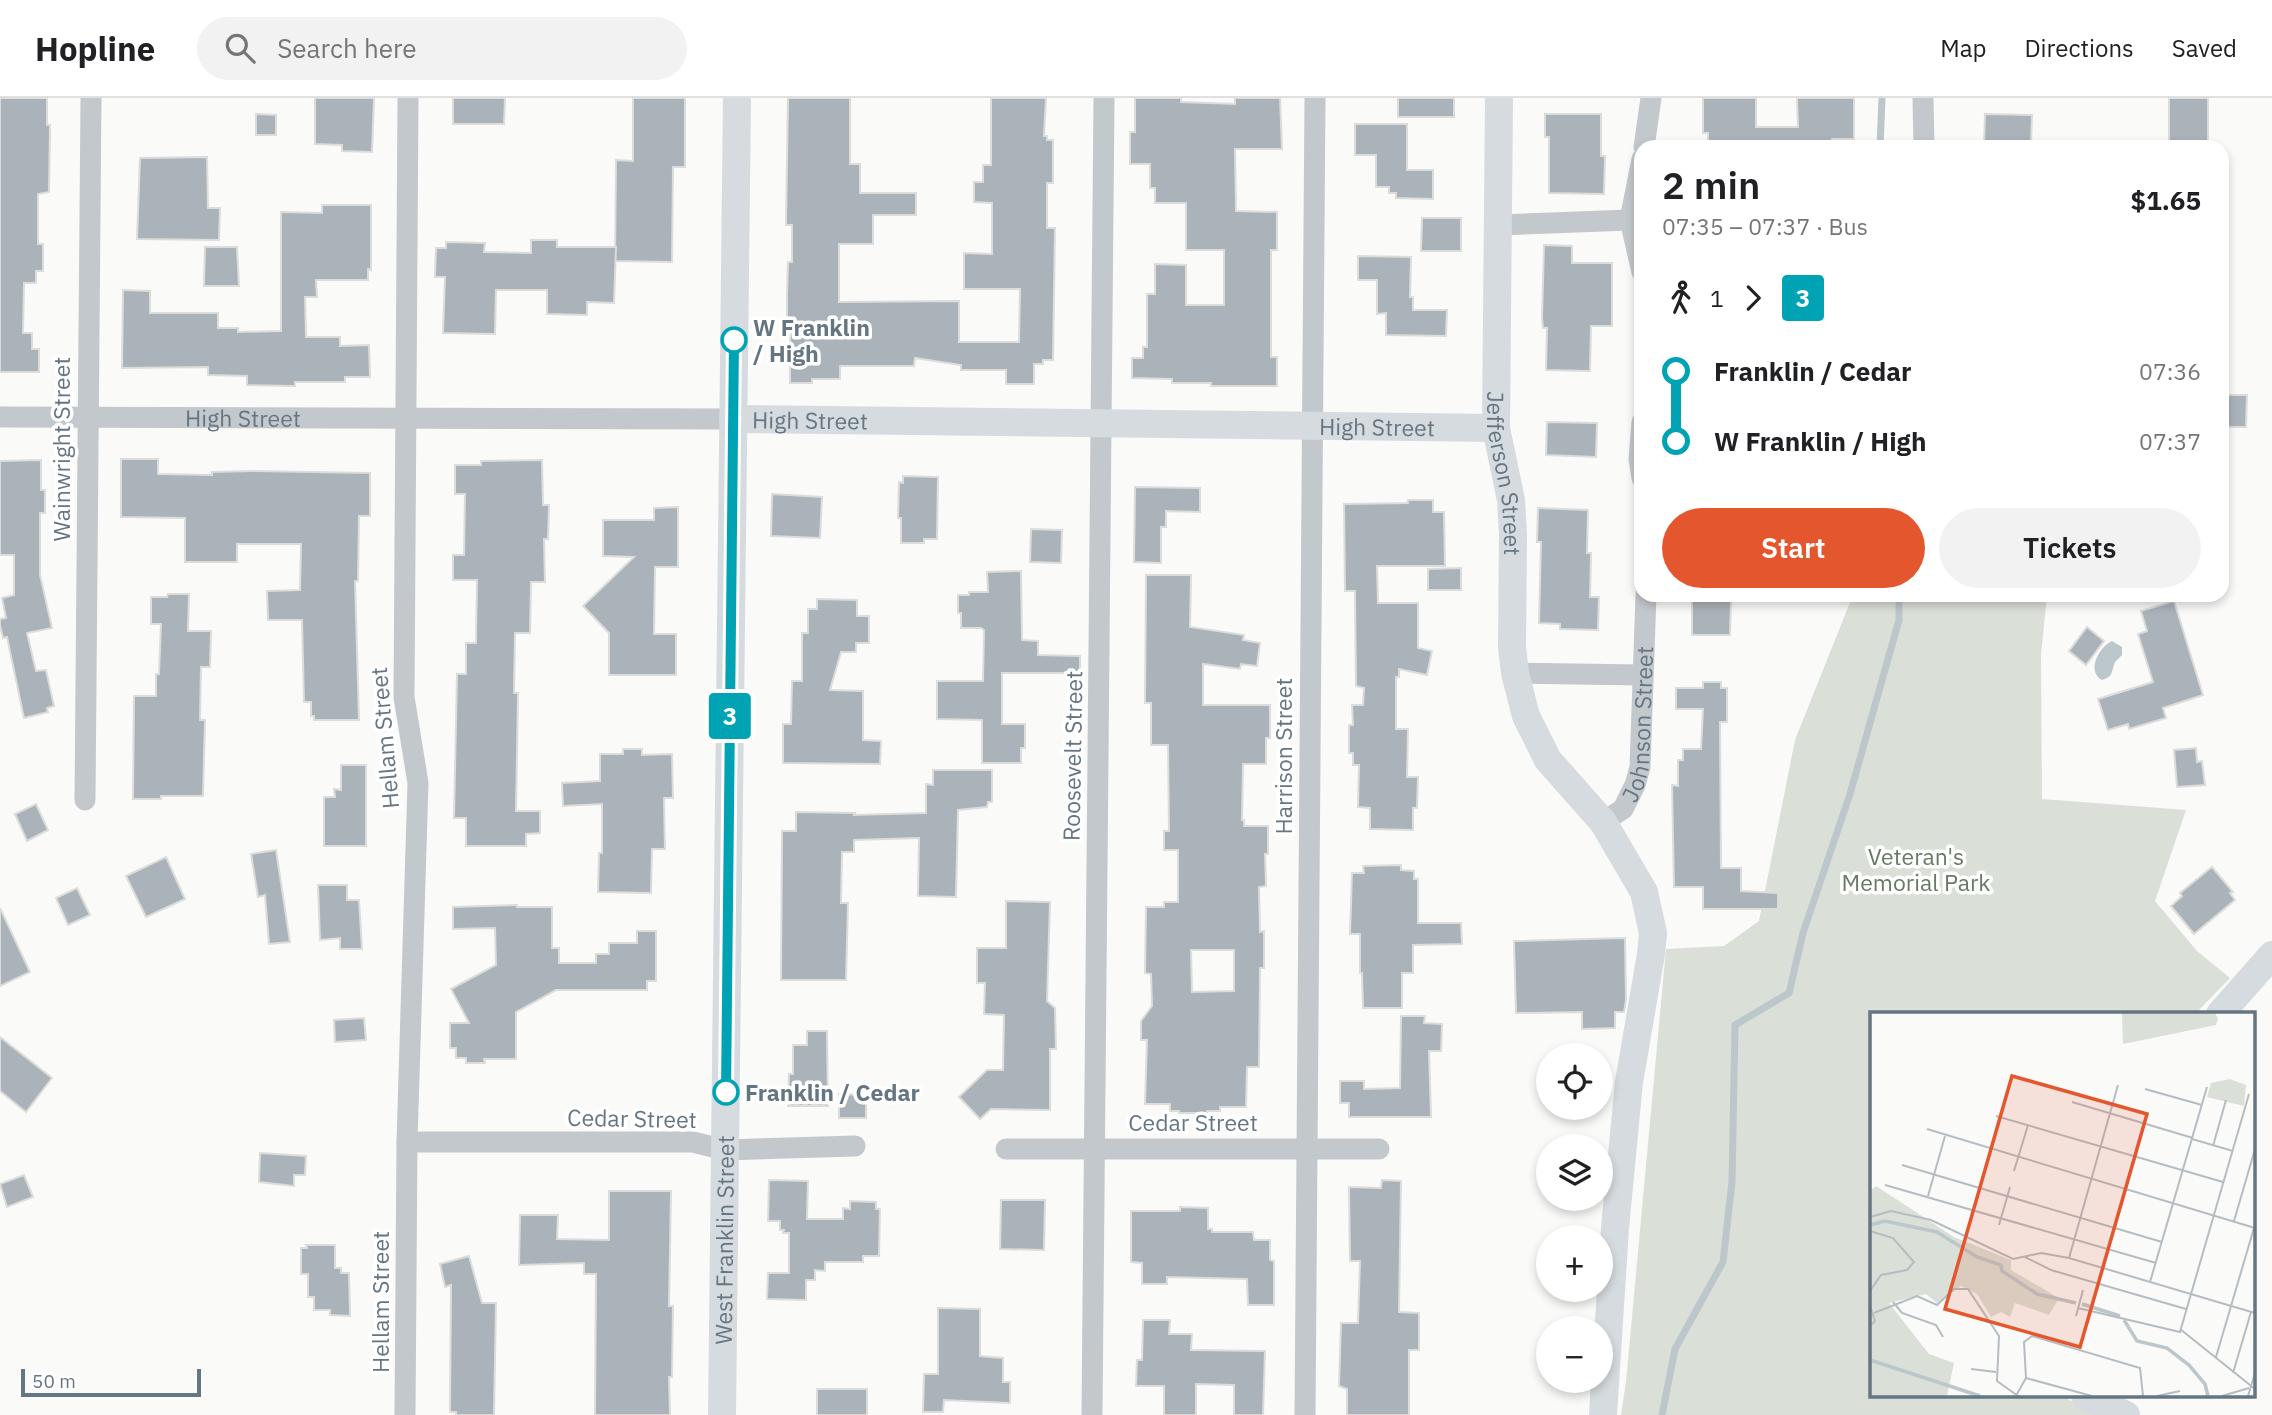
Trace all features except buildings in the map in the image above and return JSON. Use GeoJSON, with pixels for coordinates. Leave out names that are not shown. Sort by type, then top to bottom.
{"type":"FeatureCollection","features":[{"type":"Feature","properties":{"kind":"street","name":"Wainwright Street"},"geometry":{"type":"LineString","coordinates":[[85,800],[91,98]]}},
{"type":"Feature","properties":{"kind":"street","name":"Hellam Street"},"geometry":{"type":"LineString","coordinates":[[405,1415],[407,1142],[418,783],[404,697],[408,98]]}},
{"type":"Feature","properties":{"kind":"street","name":"West Franklin Street"},"geometry":{"type":"LineString","coordinates":[[722,1415],[737,98]]}},
{"type":"Feature","properties":{"kind":"street","name":"Roosevelt Street"},"geometry":{"type":"LineString","coordinates":[[1092,1415],[1104,98]]}},
{"type":"Feature","properties":{"kind":"street","name":"Harrison Street"},"geometry":{"type":"LineString","coordinates":[[1305,1415],[1315,98]]}},
{"type":"Feature","properties":{"kind":"street","name":"Jefferson Street"},"geometry":{"type":"LineString","coordinates":[[1499,98],[1496,428],[1511,500],[1512,646],[1515,673],[1526,716],[1548,761],[1603,822]]}},
{"type":"Feature","properties":{"kind":"street"},"geometry":{"type":"LineString","coordinates":[[1645,140],[1651,98]]}},
{"type":"Feature","properties":{"kind":"street"},"geometry":{"type":"LineString","coordinates":[[1923,98],[1924,140]]}},
{"type":"Feature","properties":{"kind":"street"},"geometry":{"type":"LineString","coordinates":[[1634,200],[1630,220],[1634,237]]}},
{"type":"Feature","properties":{"kind":"street"},"geometry":{"type":"LineString","coordinates":[[1498,225],[1630,220]]}},
{"type":"Feature","properties":{"kind":"street","name":"High Street"},"geometry":{"type":"LineString","coordinates":[[0,417],[733,419],[1496,428]]}},
{"type":"Feature","properties":{"kind":"street","name":"Johnson Street"},"geometry":{"type":"LineString","coordinates":[[1603,1415],[1615,1228],[1629,1082],[1653,933],[1644,892],[1603,822],[1623,809],[1636,785],[1640,767],[1646,602]]}},
{"type":"Feature","properties":{"kind":"street"},"geometry":{"type":"LineString","coordinates":[[1515,673],[1642,675]]}},
{"type":"Feature","properties":{"kind":"street"},"geometry":{"type":"LineString","coordinates":[[2222,1012],[2272,955]]}},
{"type":"Feature","properties":{"kind":"street","name":"Cedar Street"},"geometry":{"type":"LineString","coordinates":[[407,1142],[693,1142],[725,1150],[855,1146]]}},
{"type":"Feature","properties":{"kind":"street","name":"Cedar Street"},"geometry":{"type":"LineString","coordinates":[[1006,1149],[1379,1149]]}},
{"type":"Feature","properties":{"kind":"street"},"geometry":{"type":"LineString","coordinates":[[2089,1398],[2126,1415]]}},
{"type":"Feature","properties":{"kind":"green space","name":"Veteran's Memorial Park"},"geometry":{"type":"Polygon","coordinates":[[[1850,602],[2046,602],[2041,655],[2042,799],[2186,810],[2155,901],[2197,951],[2230,978],[2197,1012],[1870,1012],[1870,1398],[2066,1398],[2094,1415],[1621,1415],[1666,949],[1724,946],[1759,921],[1795,740],[1850,602]]]}},
{"type":"Feature","properties":{"kind":"shaded area"},"geometry":{"type":"Polygon","coordinates":[[[2112,641],[2122,647],[2122,655],[2115,662],[2110,675],[2102,680],[2095,671],[2096,659],[2112,641]]]}},
{"type":"Feature","properties":{"kind":"waterway"},"geometry":{"type":"LineString","coordinates":[[1880,140],[1882,98]]}},
{"type":"Feature","properties":{"kind":"waterway"},"geometry":{"type":"LineString","coordinates":[[1662,1415],[1675,1349],[1723,1262],[1732,1182],[1735,1025],[1789,993],[1803,933],[1850,794],[1899,620],[1899,602]]}},
{"type":"Feature","properties":{"kind":"bus line","name":"3"},"geometry":{"type":"LineString","coordinates":[[726,1092],[734,340]]}},
{"type":"Feature","properties":{"kind":"place","name":"W Franklin / High"},"geometry":{"type":"Point","coordinates":[734,340]}},
{"type":"Feature","properties":{"kind":"place","name":"Franklin / Cedar"},"geometry":{"type":"Point","coordinates":[726,1092]}}]}
